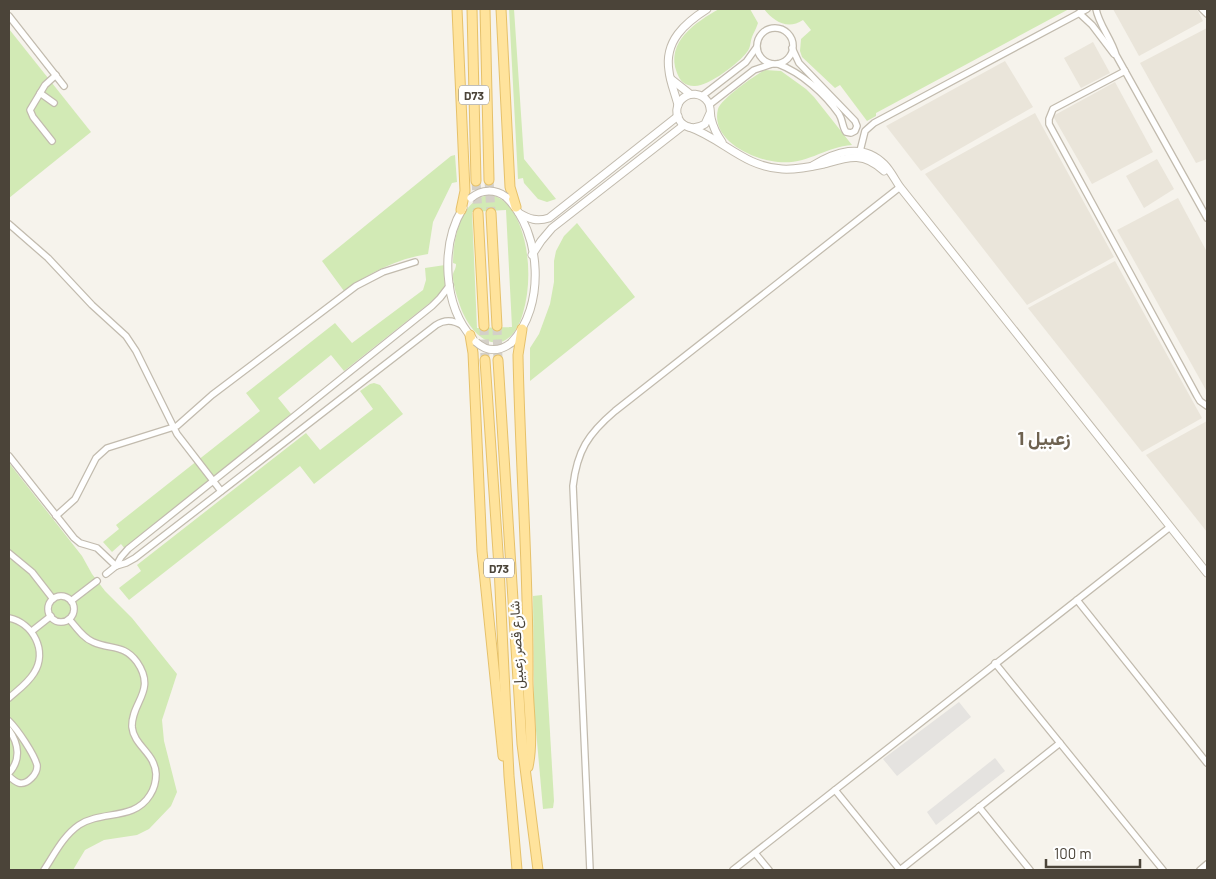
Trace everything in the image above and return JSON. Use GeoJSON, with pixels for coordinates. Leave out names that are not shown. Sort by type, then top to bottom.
{"type":"FeatureCollection","features":[{"type":"Feature","properties":{"kind":"main road"},"geometry":{"type":"LineString","coordinates":[[457,9],[465,191],[461,210]]}},
{"type":"Feature","properties":{"kind":"main road","name":"D73"},"geometry":{"type":"LineString","coordinates":[[472,9],[476,181]]}},
{"type":"Feature","properties":{"kind":"main road","name":"D73"},"geometry":{"type":"LineString","coordinates":[[485,9],[490,180]]}},
{"type":"Feature","properties":{"kind":"main road"},"geometry":{"type":"LineString","coordinates":[[501,9],[510,187],[517,210]]}},
{"type":"Feature","properties":{"kind":"main road"},"geometry":{"type":"LineString","coordinates":[[491,212],[497,326]]}},
{"type":"Feature","properties":{"kind":"main road"},"geometry":{"type":"LineString","coordinates":[[478,213],[484,326]]}},
{"type":"Feature","properties":{"kind":"main road"},"geometry":{"type":"LineString","coordinates":[[522,329],[518,356],[529,620],[528,689],[530,751],[527,772]]}},
{"type":"Feature","properties":{"kind":"main road"},"geometry":{"type":"LineString","coordinates":[[470,336],[473,353],[482,551],[502,745],[504,761],[509,776]]}},
{"type":"Feature","properties":{"kind":"main road","name":"شارع قصر زعبيل"},"geometry":{"type":"LineString","coordinates":[[485,360],[499,566],[509,776],[517,870]]}},
{"type":"Feature","properties":{"kind":"main road","name":"شارع قصر زعبيل"},"geometry":{"type":"LineString","coordinates":[[498,360],[521,727],[538,870]]}},
{"type":"Feature","properties":{"kind":"street"},"geometry":{"type":"LineString","coordinates":[[859,154],[865,131],[874,123],[1088,9]]}},
{"type":"Feature","properties":{"kind":"street"},"geometry":{"type":"LineString","coordinates":[[1096,9],[1099,20],[1116,55],[1207,218]]}},
{"type":"Feature","properties":{"kind":"street"},"geometry":{"type":"LineString","coordinates":[[1202,9],[1207,14]]}},
{"type":"Feature","properties":{"kind":"street"},"geometry":{"type":"LineString","coordinates":[[704,10],[681,28],[672,43],[668,61],[678,105],[678,116],[686,126],[707,134],[741,157],[760,165],[786,169],[812,166],[841,152],[879,159],[1207,573]]}},
{"type":"Feature","properties":{"kind":"street"},"geometry":{"type":"LineString","coordinates":[[1080,13],[1116,55]]}},
{"type":"Feature","properties":{"kind":"street"},"geometry":{"type":"LineString","coordinates":[[9,16],[64,86]]}},
{"type":"Feature","properties":{"kind":"street"},"geometry":{"type":"LineString","coordinates":[[702,96],[746,62],[763,33],[776,29],[786,32],[789,36],[794,56],[804,70],[857,123],[855,131],[851,133],[846,132],[839,114],[820,93],[797,74],[762,59],[757,46]]}},
{"type":"Feature","properties":{"kind":"street"},"geometry":{"type":"LineString","coordinates":[[709,105],[754,70],[788,58],[792,48]]}},
{"type":"Feature","properties":{"kind":"street"},"geometry":{"type":"LineString","coordinates":[[1126,71],[1053,109],[1049,124],[1200,402],[1207,406]]}},
{"type":"Feature","properties":{"kind":"street"},"geometry":{"type":"LineString","coordinates":[[52,142],[30,112],[48,81],[56,75]]}},
{"type":"Feature","properties":{"kind":"street"},"geometry":{"type":"LineString","coordinates":[[671,79],[690,94],[702,96],[709,105],[716,133],[724,145]]}},
{"type":"Feature","properties":{"kind":"street"},"geometry":{"type":"LineString","coordinates":[[40,93],[54,103]]}},
{"type":"Feature","properties":{"kind":"street"},"geometry":{"type":"LineString","coordinates":[[678,105],[683,98],[690,94]]}},
{"type":"Feature","properties":{"kind":"street"},"geometry":{"type":"LineString","coordinates":[[532,255],[541,240],[552,228],[686,126],[697,128],[705,124],[710,113]]}},
{"type":"Feature","properties":{"kind":"street"},"geometry":{"type":"LineString","coordinates":[[470,336],[454,304],[450,285],[450,248],[453,231],[461,210],[471,198],[480,192],[491,191],[506,198],[517,210],[532,220],[549,218],[678,116]]}},
{"type":"Feature","properties":{"kind":"street"},"geometry":{"type":"LineString","coordinates":[[590,870],[573,486],[580,454],[587,439],[615,411],[900,187]]}},
{"type":"Feature","properties":{"kind":"street"},"geometry":{"type":"LineString","coordinates":[[106,574],[116,566],[135,558],[440,322],[451,321],[462,325],[481,347],[500,350],[511,343],[522,329],[529,314],[533,297],[534,277],[532,255],[526,229],[517,210]]}},
{"type":"Feature","properties":{"kind":"street"},"geometry":{"type":"LineString","coordinates":[[9,224],[52,263],[92,305],[126,336],[136,350],[173,428],[221,491]]}},
{"type":"Feature","properties":{"kind":"street"},"geometry":{"type":"LineString","coordinates":[[56,516],[79,494],[96,458],[103,451],[112,445],[173,428],[180,424],[208,398],[356,286],[383,272],[415,262]]}},
{"type":"Feature","properties":{"kind":"street"},"geometry":{"type":"LineString","coordinates":[[116,566],[128,549],[432,306],[450,285]]}},
{"type":"Feature","properties":{"kind":"street"},"geometry":{"type":"LineString","coordinates":[[9,456],[74,538],[80,543],[97,548],[116,566]]}},
{"type":"Feature","properties":{"kind":"street"},"geometry":{"type":"LineString","coordinates":[[733,870],[1170,527]]}},
{"type":"Feature","properties":{"kind":"street"},"geometry":{"type":"LineString","coordinates":[[9,554],[32,572],[54,598]]}},
{"type":"Feature","properties":{"kind":"street"},"geometry":{"type":"LineString","coordinates":[[71,601],[97,581]]}},
{"type":"Feature","properties":{"kind":"street"},"geometry":{"type":"LineString","coordinates":[[63,596],[71,601],[74,610],[69,618],[60,621],[51,616],[49,607],[54,598],[63,596]]}},
{"type":"Feature","properties":{"kind":"street"},"geometry":{"type":"LineString","coordinates":[[1077,600],[1207,763]]}},
{"type":"Feature","properties":{"kind":"street"},"geometry":{"type":"LineString","coordinates":[[32,631],[51,616]]}},
{"type":"Feature","properties":{"kind":"street"},"geometry":{"type":"LineString","coordinates":[[9,618],[20,622],[32,631],[40,656],[38,666],[30,679],[9,698]]}},
{"type":"Feature","properties":{"kind":"street"},"geometry":{"type":"LineString","coordinates":[[44,870],[74,829],[90,820],[128,813],[137,809],[149,798],[156,780],[152,759],[136,739],[132,729],[144,690],[144,680],[140,667],[131,655],[122,649],[89,640],[80,633],[69,618]]}},
{"type":"Feature","properties":{"kind":"street"},"geometry":{"type":"LineString","coordinates":[[995,663],[1164,870]]}},
{"type":"Feature","properties":{"kind":"street"},"geometry":{"type":"LineString","coordinates":[[9,721],[18,731],[37,766],[36,772],[26,782],[15,782],[9,775],[15,766],[18,755],[14,739],[9,730]]}},
{"type":"Feature","properties":{"kind":"street"},"geometry":{"type":"LineString","coordinates":[[835,790],[900,870],[1060,743]]}},
{"type":"Feature","properties":{"kind":"street"},"geometry":{"type":"LineString","coordinates":[[18,755],[27,747]]}},
{"type":"Feature","properties":{"kind":"street"},"geometry":{"type":"LineString","coordinates":[[979,807],[1030,870]]}},
{"type":"Feature","properties":{"kind":"street"},"geometry":{"type":"LineString","coordinates":[[755,854],[768,870]]}},
{"type":"Feature","properties":{"kind":"street"},"geometry":{"type":"LineString","coordinates":[[1200,870],[1207,864]]}},
{"type":"Feature","properties":{"kind":"shaded area"},"geometry":{"type":"Polygon","coordinates":[[[1113,9],[1197,9],[1203,21],[1139,56],[1113,9]]]}},
{"type":"Feature","properties":{"kind":"shaded area"},"geometry":{"type":"Polygon","coordinates":[[[1207,28],[1207,159],[1196,163],[1140,63],[1207,28]]]}},
{"type":"Feature","properties":{"kind":"shaded area"},"geometry":{"type":"Polygon","coordinates":[[[1093,42],[1110,73],[1081,88],[1064,58],[1093,42]]]}},
{"type":"Feature","properties":{"kind":"shaded area"},"geometry":{"type":"Polygon","coordinates":[[[1005,61],[1033,107],[921,171],[886,126],[1005,61]]]}},
{"type":"Feature","properties":{"kind":"shaded area"},"geometry":{"type":"Polygon","coordinates":[[[1115,82],[1153,152],[1092,184],[1053,116],[1115,82]]]}},
{"type":"Feature","properties":{"kind":"shaded area"},"geometry":{"type":"Polygon","coordinates":[[[1035,113],[1114,257],[1027,305],[925,174],[1035,113]]]}},
{"type":"Feature","properties":{"kind":"shaded area"},"geometry":{"type":"Polygon","coordinates":[[[1157,159],[1174,189],[1144,208],[1126,176],[1157,159]]]}},
{"type":"Feature","properties":{"kind":"shaded area"},"geometry":{"type":"Polygon","coordinates":[[[1178,198],[1207,252],[1207,392],[1117,230],[1178,198]]]}},
{"type":"Feature","properties":{"kind":"shaded area"},"geometry":{"type":"Polygon","coordinates":[[[1115,261],[1202,418],[1142,452],[1028,308],[1115,261]]]}},
{"type":"Feature","properties":{"kind":"shaded area"},"geometry":{"type":"Polygon","coordinates":[[[1207,421],[1207,532],[1146,455],[1207,421]]]}},
{"type":"Feature","properties":{"kind":"shaded area"},"geometry":{"type":"Polygon","coordinates":[[[959,702],[971,717],[897,776],[883,759],[959,702]]]}},
{"type":"Feature","properties":{"kind":"shaded area"},"geometry":{"type":"Polygon","coordinates":[[[995,758],[1005,771],[936,825],[927,812],[995,758]]]}},
{"type":"Feature","properties":{"kind":"green space"},"geometry":{"type":"Polygon","coordinates":[[[509,9],[514,9],[524,159],[556,199],[547,202],[538,199],[524,183],[523,178],[518,179],[509,9]]]}},
{"type":"Feature","properties":{"kind":"green space"},"geometry":{"type":"Polygon","coordinates":[[[719,9],[750,9],[758,23],[749,48],[737,62],[715,79],[700,85],[688,85],[683,82],[677,73],[674,62],[675,52],[685,34],[692,27],[719,9]]]}},
{"type":"Feature","properties":{"kind":"green space"},"geometry":{"type":"Polygon","coordinates":[[[764,9],[1069,9],[876,113],[876,116],[867,121],[840,85],[835,88],[802,57],[800,51],[801,39],[811,30],[803,20],[792,24],[782,23],[772,18],[764,9]]]}},
{"type":"Feature","properties":{"kind":"green space"},"geometry":{"type":"Polygon","coordinates":[[[9,29],[91,132],[9,198],[9,29]]]}},
{"type":"Feature","properties":{"kind":"green space"},"geometry":{"type":"Polygon","coordinates":[[[765,70],[781,71],[806,89],[852,145],[842,146],[798,161],[788,162],[778,162],[757,157],[736,147],[721,130],[717,120],[718,109],[725,99],[765,70]]]}},
{"type":"Feature","properties":{"kind":"green space"},"geometry":{"type":"Polygon","coordinates":[[[455,155],[457,182],[452,183],[433,222],[428,254],[394,263],[363,278],[344,291],[322,261],[451,156],[455,155]]]}},
{"type":"Feature","properties":{"kind":"green space"},"geometry":{"type":"Polygon","coordinates":[[[490,195],[495,196],[509,206],[518,221],[526,247],[528,280],[526,303],[517,327],[510,336],[502,341],[494,342],[476,333],[462,311],[454,283],[453,274],[456,264],[453,263],[453,253],[457,232],[466,212],[480,198],[490,195]],[[506,210],[472,212],[477,328],[512,327],[506,210]]]}},
{"type":"Feature","properties":{"kind":"green space"},"geometry":{"type":"Polygon","coordinates":[[[577,223],[635,297],[530,381],[530,348],[539,334],[550,304],[556,251],[564,236],[577,223]]]}},
{"type":"Feature","properties":{"kind":"green space"},"geometry":{"type":"Polygon","coordinates":[[[445,265],[447,280],[441,294],[344,371],[331,355],[278,398],[291,414],[125,549],[121,544],[112,552],[103,542],[119,529],[116,525],[260,411],[246,393],[335,323],[352,343],[423,290],[426,280],[425,268],[445,265]]]}},
{"type":"Feature","properties":{"kind":"green space"},"geometry":{"type":"Polygon","coordinates":[[[374,383],[380,385],[403,414],[314,484],[300,466],[129,600],[119,588],[141,571],[137,565],[306,433],[320,450],[373,409],[360,391],[374,383]]]}},
{"type":"Feature","properties":{"kind":"green space"},"geometry":{"type":"Polygon","coordinates":[[[9,463],[82,556],[92,574],[105,591],[132,618],[177,674],[162,720],[164,741],[177,792],[171,806],[149,829],[137,835],[104,840],[85,850],[73,870],[9,870],[9,463]]]}},
{"type":"Feature","properties":{"kind":"green space"},"geometry":{"type":"Polygon","coordinates":[[[542,595],[554,801],[553,808],[543,809],[534,708],[533,596],[542,595]]]}},
{"type":"Feature","properties":{"kind":"tunnel"},"geometry":{"type":"LineString","coordinates":[[489,180],[491,213]]}},
{"type":"Feature","properties":{"kind":"tunnel"},"geometry":{"type":"LineString","coordinates":[[476,181],[478,213]]}},
{"type":"Feature","properties":{"kind":"tunnel"},"geometry":{"type":"LineString","coordinates":[[484,326],[485,360]]}},
{"type":"Feature","properties":{"kind":"tunnel"},"geometry":{"type":"LineString","coordinates":[[497,326],[498,360]]}},
{"type":"Feature","properties":{"kind":"district","name":"زعبيل 1"},"geometry":{"type":"Point","coordinates":[1044,437]}}]}
